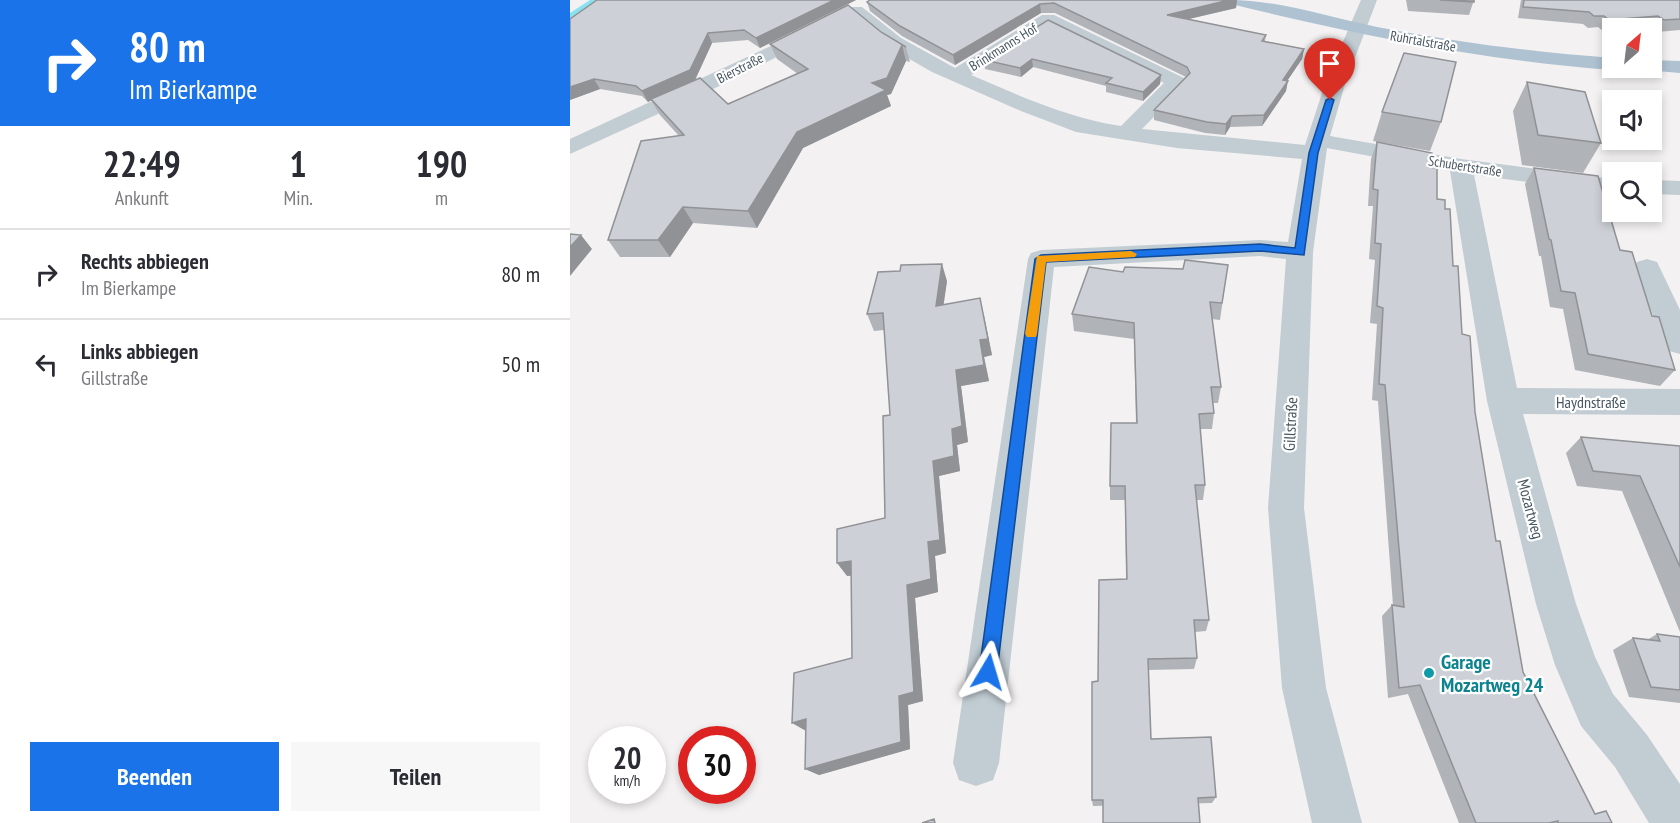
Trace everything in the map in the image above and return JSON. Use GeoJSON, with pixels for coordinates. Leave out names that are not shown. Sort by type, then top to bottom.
{"type":"FeatureCollection","features":[{"type":"Feature","properties":{"kind":"main road","name":"Ruhrtalstraße"},"geometry":{"type":"LineString","coordinates":[[1237,0],[1363,14],[1476,50],[1602,63]]}},
{"type":"Feature","properties":{"kind":"main road"},"geometry":{"type":"LineString","coordinates":[[1662,66],[1680,67]]}},
{"type":"Feature","properties":{"kind":"street","name":"Bierstraße"},"geometry":{"type":"LineString","coordinates":[[570,147],[719,79],[874,0]]}},
{"type":"Feature","properties":{"kind":"street","name":"Brinkmanns Hof"},"geometry":{"type":"LineString","coordinates":[[856,11],[894,42],[939,68],[1028,107],[1084,127],[1177,141],[1316,146]]}},
{"type":"Feature","properties":{"kind":"street","name":"Gillstraße"},"geometry":{"type":"LineString","coordinates":[[1337,823],[1304,688],[1286,508],[1300,252],[1316,146],[1336,81],[1363,14]]}},
{"type":"Feature","properties":{"kind":"street","name":"Brinkmanns Hof"},"geometry":{"type":"LineString","coordinates":[[957,75],[1048,20],[1177,82],[1125,134]]}},
{"type":"Feature","properties":{"kind":"street","name":"Schubertstraße"},"geometry":{"type":"LineString","coordinates":[[1316,146],[1602,186]]}},
{"type":"Feature","properties":{"kind":"street","name":"Mozartweg"},"geometry":{"type":"LineString","coordinates":[[1461,166],[1503,401],[1556,604],[1576,665],[1597,710],[1631,751],[1677,823]]}},
{"type":"Feature","properties":{"kind":"street"},"geometry":{"type":"LineString","coordinates":[[1662,187],[1680,188]]}},
{"type":"Feature","properties":{"kind":"street"},"geometry":{"type":"LineString","coordinates":[[976,763],[1041,259],[1260,248],[1300,252]]}},
{"type":"Feature","properties":{"kind":"street"},"geometry":{"type":"LineString","coordinates":[[1647,268],[1680,343]]}},
{"type":"Feature","properties":{"kind":"street","name":"Haydnstraße"},"geometry":{"type":"LineString","coordinates":[[1503,401],[1680,402]]}},
{"type":"Feature","properties":{"kind":"building"},"geometry":{"type":"Polygon","coordinates":[[[597,0],[834,0],[756,38],[744,30],[708,33],[690,70],[642,91],[636,86],[594,79],[570,87],[570,19],[597,0]]]}},
{"type":"Feature","properties":{"kind":"building"},"geometry":{"type":"Polygon","coordinates":[[[870,0],[1229,0],[1167,15],[1266,35],[1262,41],[1304,49],[1283,80],[1288,81],[1264,115],[1232,116],[1226,124],[1207,122],[1154,110],[1190,73],[1187,67],[1054,3],[1040,4],[953,55],[900,26],[867,2],[870,0]]]}},
{"type":"Feature","properties":{"kind":"building"},"geometry":{"type":"Polygon","coordinates":[[[1440,0],[1474,0],[1474,2],[1440,0]]]}},
{"type":"Feature","properties":{"kind":"building"},"geometry":{"type":"Polygon","coordinates":[[[1524,0],[1680,0],[1680,19],[1664,20],[1658,16],[1606,18],[1594,16],[1589,12],[1523,7],[1524,0]]]}},
{"type":"Feature","properties":{"kind":"building"},"geometry":{"type":"Polygon","coordinates":[[[848,5],[881,32],[906,47],[902,45],[887,78],[872,83],[886,90],[797,132],[748,211],[683,207],[658,240],[608,240],[641,141],[684,135],[651,99],[700,78],[728,104],[808,69],[770,44],[848,5]]]}},
{"type":"Feature","properties":{"kind":"building"},"geometry":{"type":"Polygon","coordinates":[[[1048,20],[1161,75],[1143,92],[1106,83],[1112,78],[1032,59],[1020,68],[984,60],[1048,20]]]}},
{"type":"Feature","properties":{"kind":"building"},"geometry":{"type":"Polygon","coordinates":[[[1404,53],[1456,62],[1441,122],[1382,112],[1404,53]]]}},
{"type":"Feature","properties":{"kind":"building"},"geometry":{"type":"Polygon","coordinates":[[[1527,82],[1585,92],[1601,143],[1538,135],[1527,82]]]}},
{"type":"Feature","properties":{"kind":"building"},"geometry":{"type":"Polygon","coordinates":[[[1377,142],[1432,153],[1428,167],[1437,168],[1437,199],[1445,200],[1445,209],[1450,209],[1453,266],[1458,266],[1462,334],[1470,336],[1475,412],[1496,541],[1500,541],[1523,672],[1595,814],[1606,811],[1612,823],[1558,823],[1558,821],[1476,823],[1420,685],[1399,688],[1392,605],[1404,607],[1385,385],[1379,384],[1383,308],[1377,306],[1381,244],[1375,243],[1378,190],[1373,189],[1377,142]]]}},
{"type":"Feature","properties":{"kind":"building"},"geometry":{"type":"Polygon","coordinates":[[[1534,168],[1598,176],[1602,189],[1602,222],[1612,222],[1620,250],[1632,252],[1652,316],[1659,317],[1675,370],[1588,354],[1575,293],[1561,291],[1534,168]]]}},
{"type":"Feature","properties":{"kind":"building"},"geometry":{"type":"Polygon","coordinates":[[[570,234],[581,235],[570,247],[570,234]]]}},
{"type":"Feature","properties":{"kind":"building"},"geometry":{"type":"Polygon","coordinates":[[[1185,260],[1228,265],[1222,303],[1210,302],[1221,387],[1211,387],[1214,413],[1199,414],[1205,485],[1195,485],[1209,620],[1194,620],[1197,658],[1148,659],[1151,739],[1211,737],[1216,797],[1198,798],[1200,823],[1103,823],[1103,800],[1092,800],[1092,682],[1098,681],[1099,580],[1127,579],[1125,486],[1110,486],[1111,423],[1137,423],[1134,323],[1072,314],[1089,267],[1123,272],[1125,267],[1183,269],[1185,260]]]}},
{"type":"Feature","properties":{"kind":"building"},"geometry":{"type":"Polygon","coordinates":[[[942,264],[936,306],[980,298],[988,339],[980,340],[984,365],[956,370],[962,426],[952,429],[954,456],[933,461],[940,540],[928,542],[931,579],[907,585],[914,692],[899,696],[901,742],[805,769],[806,719],[792,723],[794,673],[852,658],[851,561],[837,563],[837,529],[885,518],[883,416],[890,415],[883,313],[867,314],[878,272],[900,271],[901,265],[942,264]]]}},
{"type":"Feature","properties":{"kind":"building"},"geometry":{"type":"Polygon","coordinates":[[[1581,437],[1680,446],[1680,567],[1640,476],[1593,471],[1581,437]]]}},
{"type":"Feature","properties":{"kind":"building"},"geometry":{"type":"Polygon","coordinates":[[[1657,634],[1680,637],[1680,690],[1651,687],[1633,638],[1660,641],[1657,634]]]}},
{"type":"Feature","properties":{"kind":"building"},"geometry":{"type":"Polygon","coordinates":[[[934,819],[935,823],[922,823],[934,819]]]}},
{"type":"Feature","properties":{"kind":"waterway"},"geometry":{"type":"LineString","coordinates":[[570,16],[594,0]]}},
{"type":"Feature","properties":{"kind":"slow traffic"},"geometry":{"type":"LineString","coordinates":[[1031,334],[1041,259],[1131,254]]}},
{"type":"Feature","properties":{"kind":"place","name":"Garage Mozartweg 24"},"geometry":{"type":"Point","coordinates":[1429,673]}},
{"type":"Feature","properties":{"kind":"route"},"geometry":{"type":"LineString","coordinates":[[988,672],[1041,259],[1260,248],[1300,252],[1314,153],[1330,100]]}}]}
